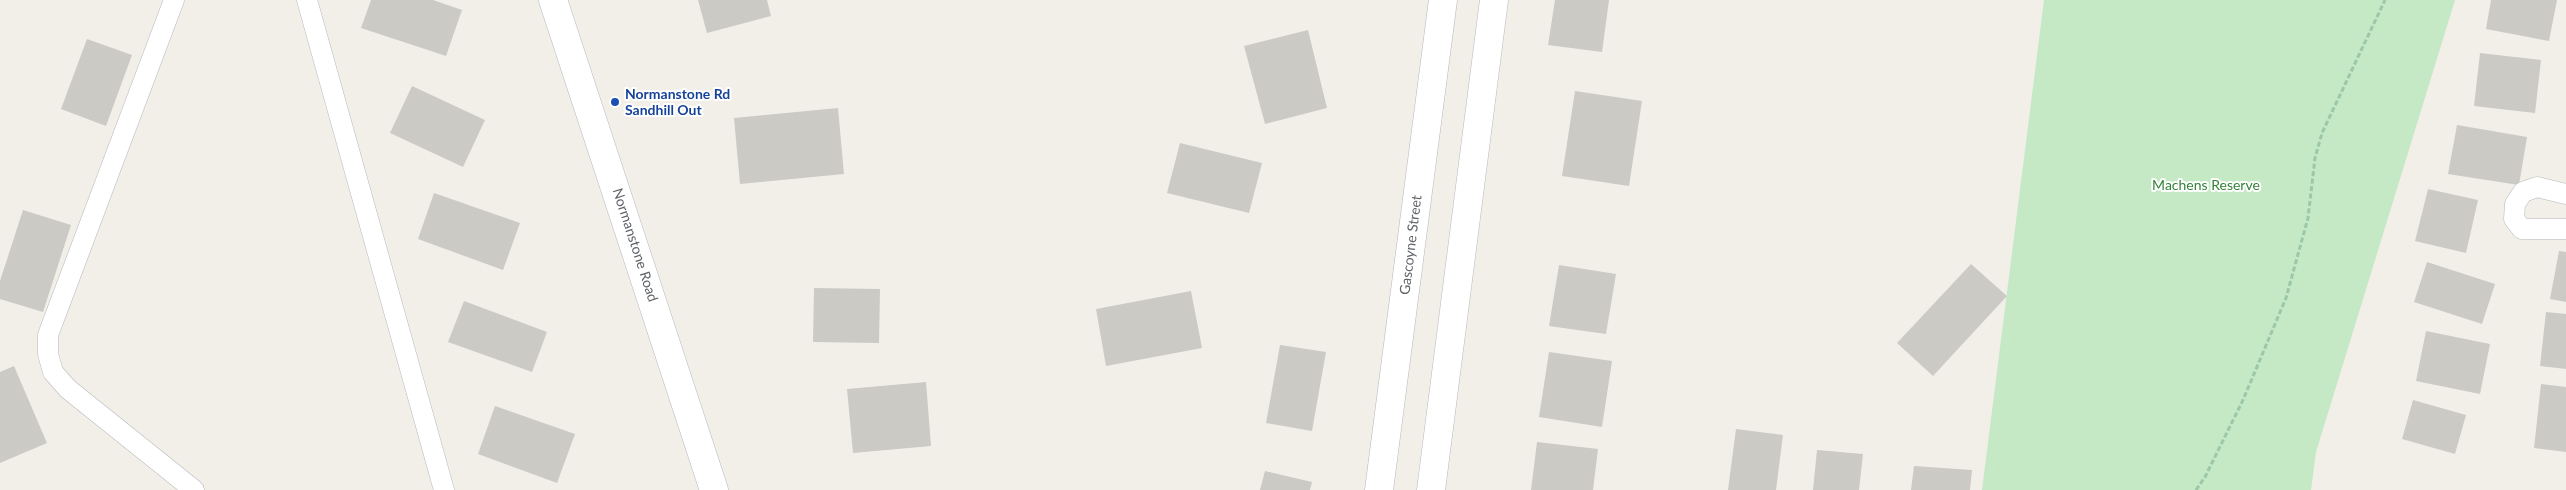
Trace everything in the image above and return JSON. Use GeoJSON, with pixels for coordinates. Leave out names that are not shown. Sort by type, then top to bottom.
{"type":"FeatureCollection","features":[{"type":"Feature","properties":{"kind":"street","name":"Normanstone Road"},"geometry":{"type":"LineString","coordinates":[[553,0],[714,490]]}},
{"type":"Feature","properties":{"kind":"street","name":"Gascoyne Street"},"geometry":{"type":"LineString","coordinates":[[1379,490],[1443,0]]}},
{"type":"Feature","properties":{"kind":"street"},"geometry":{"type":"LineString","coordinates":[[1431,490],[1494,0]]}},
{"type":"Feature","properties":{"kind":"lane"},"geometry":{"type":"LineString","coordinates":[[174,0],[48,335],[48,354],[53,372],[68,389],[194,490]]}},
{"type":"Feature","properties":{"kind":"lane"},"geometry":{"type":"LineString","coordinates":[[307,0],[444,490]]}},
{"type":"Feature","properties":{"kind":"lane"},"geometry":{"type":"LineString","coordinates":[[2566,194],[2537,186],[2523,192],[2515,204],[2514,219],[2522,229],[2566,229]]}},
{"type":"Feature","properties":{"kind":"path"},"geometry":{"type":"LineString","coordinates":[[2196,490],[2205,477],[2243,400],[2286,298],[2308,218],[2315,158],[2322,133],[2385,0]]}},
{"type":"Feature","properties":{"kind":"green space","name":"Machens Reserve"},"geometry":{"type":"Polygon","coordinates":[[[2044,0],[2455,0],[2316,452],[2311,490],[1982,490],[2044,0]]]}},
{"type":"Feature","properties":{"kind":"building"},"geometry":{"type":"Polygon","coordinates":[[[371,0],[433,0],[462,10],[446,56],[361,28],[371,0]]]}},
{"type":"Feature","properties":{"kind":"building"},"geometry":{"type":"Polygon","coordinates":[[[698,0],[767,0],[771,16],[707,33],[698,0]]]}},
{"type":"Feature","properties":{"kind":"building"},"geometry":{"type":"Polygon","coordinates":[[[1555,0],[1609,0],[1602,52],[1548,45],[1555,0]]]}},
{"type":"Feature","properties":{"kind":"building"},"geometry":{"type":"Polygon","coordinates":[[[2491,0],[2557,0],[2549,41],[2486,29],[2491,0]]]}},
{"type":"Feature","properties":{"kind":"building"},"geometry":{"type":"Polygon","coordinates":[[[1308,30],[1327,108],[1265,124],[1244,46],[1308,30]]]}},
{"type":"Feature","properties":{"kind":"building"},"geometry":{"type":"Polygon","coordinates":[[[87,39],[132,55],[106,126],[61,109],[87,39]]]}},
{"type":"Feature","properties":{"kind":"building"},"geometry":{"type":"Polygon","coordinates":[[[2480,53],[2541,60],[2535,113],[2474,106],[2480,53]]]}},
{"type":"Feature","properties":{"kind":"building"},"geometry":{"type":"Polygon","coordinates":[[[412,86],[485,120],[463,167],[390,133],[412,86]]]}},
{"type":"Feature","properties":{"kind":"building"},"geometry":{"type":"Polygon","coordinates":[[[1575,91],[1642,101],[1629,186],[1562,176],[1575,91]]]}},
{"type":"Feature","properties":{"kind":"building"},"geometry":{"type":"Polygon","coordinates":[[[838,108],[844,174],[740,184],[734,118],[838,108]]]}},
{"type":"Feature","properties":{"kind":"building"},"geometry":{"type":"Polygon","coordinates":[[[2457,125],[2527,137],[2519,185],[2448,174],[2457,125]]]}},
{"type":"Feature","properties":{"kind":"building"},"geometry":{"type":"Polygon","coordinates":[[[1180,143],[1262,163],[1249,213],[1167,193],[1180,143]]]}},
{"type":"Feature","properties":{"kind":"building"},"geometry":{"type":"Polygon","coordinates":[[[2428,189],[2478,200],[2466,253],[2415,241],[2428,189]]]}},
{"type":"Feature","properties":{"kind":"building"},"geometry":{"type":"Polygon","coordinates":[[[434,193],[520,223],[503,270],[418,239],[434,193]]]}},
{"type":"Feature","properties":{"kind":"building"},"geometry":{"type":"Polygon","coordinates":[[[23,210],[71,225],[43,312],[0,299],[0,281],[23,210]]]}},
{"type":"Feature","properties":{"kind":"building"},"geometry":{"type":"Polygon","coordinates":[[[2559,251],[2566,252],[2566,302],[2550,299],[2559,251]]]}},
{"type":"Feature","properties":{"kind":"building"},"geometry":{"type":"Polygon","coordinates":[[[2427,262],[2495,284],[2482,324],[2414,302],[2427,262]]]}},
{"type":"Feature","properties":{"kind":"building"},"geometry":{"type":"Polygon","coordinates":[[[1971,264],[2007,296],[1933,376],[1897,343],[1971,264]]]}},
{"type":"Feature","properties":{"kind":"building"},"geometry":{"type":"Polygon","coordinates":[[[1559,265],[1616,274],[1606,334],[1549,326],[1559,265]]]}},
{"type":"Feature","properties":{"kind":"building"},"geometry":{"type":"Polygon","coordinates":[[[814,288],[880,289],[879,343],[813,342],[814,288]]]}},
{"type":"Feature","properties":{"kind":"building"},"geometry":{"type":"Polygon","coordinates":[[[1191,291],[1202,348],[1106,366],[1096,309],[1191,291]]]}},
{"type":"Feature","properties":{"kind":"building"},"geometry":{"type":"Polygon","coordinates":[[[464,301],[547,332],[532,372],[448,342],[464,301]]]}},
{"type":"Feature","properties":{"kind":"building"},"geometry":{"type":"Polygon","coordinates":[[[2546,312],[2566,314],[2566,369],[2540,366],[2546,312]]]}},
{"type":"Feature","properties":{"kind":"building"},"geometry":{"type":"Polygon","coordinates":[[[2426,331],[2490,344],[2480,394],[2416,381],[2426,331]]]}},
{"type":"Feature","properties":{"kind":"building"},"geometry":{"type":"Polygon","coordinates":[[[1280,345],[1326,352],[1312,431],[1266,423],[1280,345]]]}},
{"type":"Feature","properties":{"kind":"building"},"geometry":{"type":"Polygon","coordinates":[[[1549,352],[1612,361],[1602,427],[1539,417],[1549,352]]]}},
{"type":"Feature","properties":{"kind":"building"},"geometry":{"type":"Polygon","coordinates":[[[14,366],[47,443],[0,463],[0,372],[14,366]]]}},
{"type":"Feature","properties":{"kind":"building"},"geometry":{"type":"Polygon","coordinates":[[[926,382],[931,446],[853,453],[847,389],[926,382]]]}},
{"type":"Feature","properties":{"kind":"building"},"geometry":{"type":"Polygon","coordinates":[[[2541,384],[2566,387],[2566,452],[2534,448],[2541,384]]]}},
{"type":"Feature","properties":{"kind":"building"},"geometry":{"type":"Polygon","coordinates":[[[2413,400],[2466,415],[2455,454],[2402,439],[2413,400]]]}},
{"type":"Feature","properties":{"kind":"building"},"geometry":{"type":"Polygon","coordinates":[[[495,406],[575,434],[557,483],[478,454],[495,406]]]}},
{"type":"Feature","properties":{"kind":"building"},"geometry":{"type":"Polygon","coordinates":[[[1736,429],[1783,435],[1776,490],[1728,490],[1736,429]]]}},
{"type":"Feature","properties":{"kind":"building"},"geometry":{"type":"Polygon","coordinates":[[[1537,442],[1598,449],[1593,490],[1531,490],[1537,442]]]}},
{"type":"Feature","properties":{"kind":"building"},"geometry":{"type":"Polygon","coordinates":[[[1817,450],[1863,454],[1859,490],[1813,490],[1817,450]]]}},
{"type":"Feature","properties":{"kind":"building"},"geometry":{"type":"Polygon","coordinates":[[[1914,466],[1972,470],[1970,490],[1911,490],[1914,466]]]}},
{"type":"Feature","properties":{"kind":"building"},"geometry":{"type":"Polygon","coordinates":[[[1265,471],[1312,482],[1310,490],[1260,490],[1265,471]]]}},
{"type":"Feature","properties":{"kind":"place","name":"Normanstone Rd Sandhill Out"},"geometry":{"type":"Point","coordinates":[615,102]}}]}
